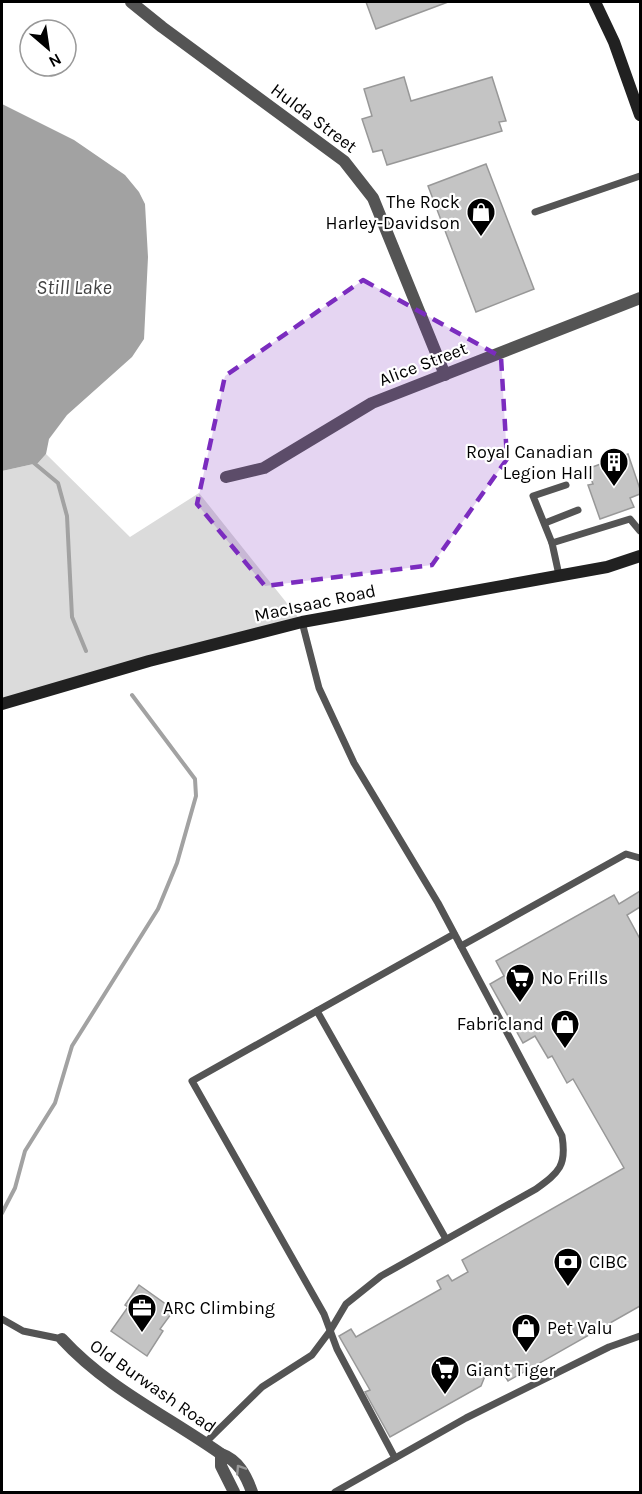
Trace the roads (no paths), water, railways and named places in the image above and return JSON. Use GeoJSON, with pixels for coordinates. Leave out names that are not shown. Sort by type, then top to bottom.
{"type":"FeatureCollection","features":[{"type":"Feature","properties":{"kind":"street","name":"Hulda Street"},"geometry":{"type":"LineString","coordinates":[[131,2],[344,161],[353,171],[373,198],[445,375]]}},
{"type":"Feature","properties":{"kind":"street"},"geometry":{"type":"LineString","coordinates":[[595,2],[614,42],[640,115]]}},
{"type":"Feature","properties":{"kind":"street","name":"Alice Street"},"geometry":{"type":"LineString","coordinates":[[226,477],[264,468],[372,403],[640,298]]}},
{"type":"Feature","properties":{"kind":"street","name":"MacIsaac Road"},"geometry":{"type":"LineString","coordinates":[[2,704],[149,661],[302,622],[607,567],[640,556]]}},
{"type":"Feature","properties":{"kind":"street","name":"Old Burwash Road"},"geometry":{"type":"LineString","coordinates":[[62,1340],[82,1361],[105,1379],[220,1454],[233,1459],[248,1481],[252,1492]]}},
{"type":"Feature","properties":{"kind":"street","name":"Old Burwash Road"},"geometry":{"type":"LineString","coordinates":[[220,1454],[221,1466],[234,1492]]}},
{"type":"Feature","properties":{"kind":"lane"},"geometry":{"type":"LineString","coordinates":[[535,212],[640,176]]}},
{"type":"Feature","properties":{"kind":"lane"},"geometry":{"type":"LineString","coordinates":[[559,575],[552,543],[533,496],[566,485]]}},
{"type":"Feature","properties":{"kind":"lane"},"geometry":{"type":"LineString","coordinates":[[544,523],[578,510]]}},
{"type":"Feature","properties":{"kind":"lane"},"geometry":{"type":"LineString","coordinates":[[552,543],[630,519],[638,521],[640,531]]}},
{"type":"Feature","properties":{"kind":"lane"},"geometry":{"type":"LineString","coordinates":[[205,1443],[262,1387],[312,1355],[346,1304],[381,1276],[536,1189],[559,1172],[565,1153],[562,1136],[461,946],[354,763],[319,688],[302,622]]}},
{"type":"Feature","properties":{"kind":"lane"},"geometry":{"type":"LineString","coordinates":[[461,946],[627,854],[640,858]]}},
{"type":"Feature","properties":{"kind":"lane"},"geometry":{"type":"LineString","coordinates":[[395,1458],[337,1349],[324,1314],[192,1081],[454,934]]}},
{"type":"Feature","properties":{"kind":"lane"},"geometry":{"type":"LineString","coordinates":[[317,1011],[446,1239]]}},
{"type":"Feature","properties":{"kind":"lane","name":"Old Burwash Road"},"geometry":{"type":"LineString","coordinates":[[2,1319],[23,1331],[62,1340]]}},
{"type":"Feature","properties":{"kind":"lane"},"geometry":{"type":"LineString","coordinates":[[335,1492],[466,1418],[609,1347],[640,1336]]}},
{"type":"Feature","properties":{"kind":"water","name":"Still Lake"},"geometry":{"type":"Polygon","coordinates":[[[2,104],[74,140],[125,175],[139,192],[145,204],[148,257],[144,339],[132,357],[67,415],[49,439],[46,454],[38,463],[2,471],[2,104]]]}},
{"type":"Feature","properties":{"kind":"waterway"},"geometry":{"type":"LineString","coordinates":[[34,463],[58,483],[67,516],[72,617],[86,651]]}},
{"type":"Feature","properties":{"kind":"waterway"},"geometry":{"type":"LineString","coordinates":[[2,1213],[15,1188],[25,1151],[55,1103],[72,1046],[158,909],[177,863],[196,796],[195,779],[132,695]]}},
{"type":"Feature","properties":{"kind":"place","name":"The Rock Harley-Davidson"},"geometry":{"type":"Point","coordinates":[481,238]}},
{"type":"Feature","properties":{"kind":"place","name":"Royal Canadian Legion Hall"},"geometry":{"type":"Point","coordinates":[614,488]}},
{"type":"Feature","properties":{"kind":"place","name":"No Frills"},"geometry":{"type":"Point","coordinates":[520,1004]}},
{"type":"Feature","properties":{"kind":"place","name":"Fabricland"},"geometry":{"type":"Point","coordinates":[565,1050]}},
{"type":"Feature","properties":{"kind":"place","name":"CIBC"},"geometry":{"type":"Point","coordinates":[568,1288]}},
{"type":"Feature","properties":{"kind":"place","name":"ARC Climbing"},"geometry":{"type":"Point","coordinates":[142,1334]}},
{"type":"Feature","properties":{"kind":"place","name":"Pet Valu"},"geometry":{"type":"Point","coordinates":[526,1354]}},
{"type":"Feature","properties":{"kind":"place","name":"Giant Tiger"},"geometry":{"type":"Point","coordinates":[445,1396]}}]}
